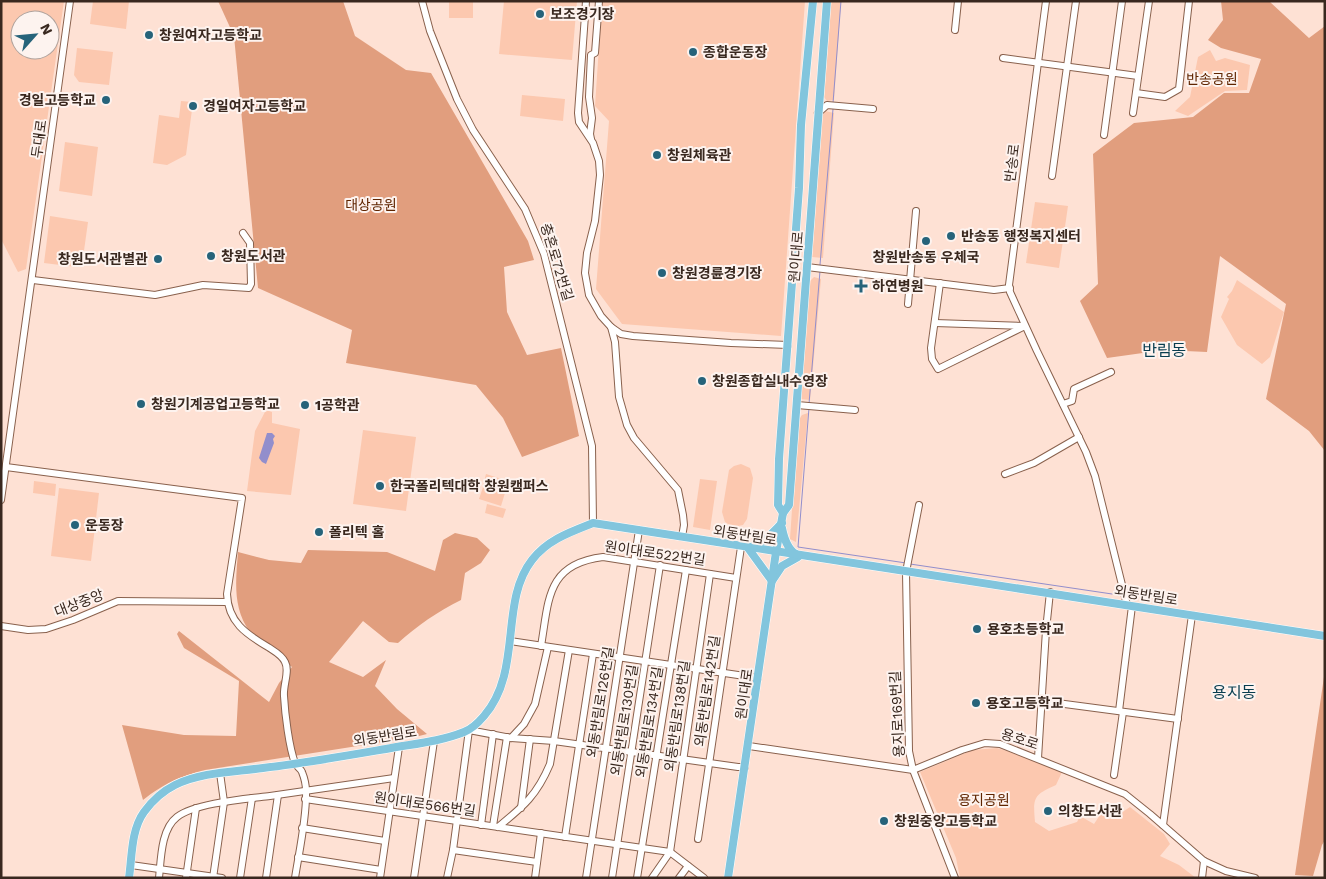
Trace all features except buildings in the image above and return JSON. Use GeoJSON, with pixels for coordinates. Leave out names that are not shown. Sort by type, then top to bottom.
{"type":"FeatureCollection","features":[{"type":"Feature","properties":{"kind":"main road","name":"원이대로"},"geometry":{"type":"LineString","coordinates":[[783,513],[778,505],[778,496],[799,188],[801,125],[813,1]]}},
{"type":"Feature","properties":{"kind":"main road","name":"원이대로"},"geometry":{"type":"LineString","coordinates":[[728,878],[776,552],[783,513],[789,505],[802,406],[807,267],[827,1]]}},
{"type":"Feature","properties":{"kind":"main road","name":"외동반림로"},"geometry":{"type":"LineString","coordinates":[[129,878],[138,824],[153,801],[176,784],[220,773],[296,764],[434,741],[470,730],[489,710],[499,693],[504,679],[515,600],[522,577],[532,560],[547,545],[566,534],[593,523],[800,556],[1050,592],[1325,636]]}},
{"type":"Feature","properties":{"kind":"main road"},"geometry":{"type":"LineString","coordinates":[[744,547],[757,545],[782,523]]}},
{"type":"Feature","properties":{"kind":"main road"},"geometry":{"type":"LineString","coordinates":[[744,547],[772,581],[782,566],[800,556],[790,550],[783,535],[782,523]]}},
{"type":"Feature","properties":{"kind":"street","name":"두대로"},"geometry":{"type":"LineString","coordinates":[[1,500],[33,280],[70,1]]}},
{"type":"Feature","properties":{"kind":"street","name":"충혼로72번길"},"geometry":{"type":"LineString","coordinates":[[422,1],[430,31],[457,99],[473,130],[525,209],[544,254],[592,446],[593,523]]}},
{"type":"Feature","properties":{"kind":"street"},"geometry":{"type":"LineString","coordinates":[[586,1],[578,113],[580,122],[592,143],[599,161],[600,175],[595,221],[587,253],[585,273],[589,295],[601,316],[620,334],[788,345]]}},
{"type":"Feature","properties":{"kind":"street"},"geometry":{"type":"LineString","coordinates":[[592,143],[590,134],[592,118],[589,98],[591,55],[595,53],[599,1]]}},
{"type":"Feature","properties":{"kind":"street"},"geometry":{"type":"LineString","coordinates":[[955,30],[958,1]]}},
{"type":"Feature","properties":{"kind":"street","name":"반송로"},"geometry":{"type":"LineString","coordinates":[[1046,1],[1010,288],[1025,326],[1079,437],[1095,476],[1130,605]]}},
{"type":"Feature","properties":{"kind":"street"},"geometry":{"type":"LineString","coordinates":[[1052,176],[1076,1]]}},
{"type":"Feature","properties":{"kind":"street"},"geometry":{"type":"LineString","coordinates":[[1104,135],[1122,1]]}},
{"type":"Feature","properties":{"kind":"street"},"geometry":{"type":"LineString","coordinates":[[1133,114],[1148,1]]}},
{"type":"Feature","properties":{"kind":"street"},"geometry":{"type":"LineString","coordinates":[[1136,93],[1165,97],[1179,89],[1189,1]]}},
{"type":"Feature","properties":{"kind":"street"},"geometry":{"type":"LineString","coordinates":[[1003,58],[1138,76]]}},
{"type":"Feature","properties":{"kind":"street"},"geometry":{"type":"LineString","coordinates":[[820,87],[826,105]]}},
{"type":"Feature","properties":{"kind":"street"},"geometry":{"type":"LineString","coordinates":[[826,105],[873,109]]}},
{"type":"Feature","properties":{"kind":"street"},"geometry":{"type":"LineString","coordinates":[[818,114],[826,105]]}},
{"type":"Feature","properties":{"kind":"street"},"geometry":{"type":"LineString","coordinates":[[908,304],[916,211]]}},
{"type":"Feature","properties":{"kind":"street"},"geometry":{"type":"LineString","coordinates":[[33,280],[155,295],[203,285],[250,288],[250,243],[243,233]]}},
{"type":"Feature","properties":{"kind":"street"},"geometry":{"type":"LineString","coordinates":[[807,267],[994,290],[1010,288]]}},
{"type":"Feature","properties":{"kind":"street"},"geometry":{"type":"LineString","coordinates":[[940,283],[931,348],[932,359],[938,369],[1025,326]]}},
{"type":"Feature","properties":{"kind":"street"},"geometry":{"type":"LineString","coordinates":[[935,322],[1025,326]]}},
{"type":"Feature","properties":{"kind":"street"},"geometry":{"type":"LineString","coordinates":[[611,327],[616,342],[619,397],[626,425],[634,438],[678,490],[684,525],[682,537]]}},
{"type":"Feature","properties":{"kind":"street"},"geometry":{"type":"LineString","coordinates":[[1063,404],[1072,401],[1074,389],[1111,372]]}},
{"type":"Feature","properties":{"kind":"street"},"geometry":{"type":"LineString","coordinates":[[802,406],[855,410]]}},
{"type":"Feature","properties":{"kind":"street"},"geometry":{"type":"LineString","coordinates":[[1005,474],[1034,463],[1079,437]]}},
{"type":"Feature","properties":{"kind":"street"},"geometry":{"type":"LineString","coordinates":[[6,467],[242,498],[227,602],[232,617],[240,628],[250,637],[276,651],[285,661],[284,694],[290,742],[296,764],[302,771],[306,791],[295,878]]}},
{"type":"Feature","properties":{"kind":"street","name":"용지로169번길"},"geometry":{"type":"LineString","coordinates":[[919,505],[907,570],[909,751],[913,770],[955,878]]}},
{"type":"Feature","properties":{"kind":"street","name":"외동반림로126번길"},"geometry":{"type":"LineString","coordinates":[[586,878],[639,530]]}},
{"type":"Feature","properties":{"kind":"street","name":"외동반림로142번길"},"geometry":{"type":"LineString","coordinates":[[698,839],[736,578],[744,547]]}},
{"type":"Feature","properties":{"kind":"street","name":"원이대로522번길"},"geometry":{"type":"LineString","coordinates":[[509,738],[524,724],[535,704],[544,647],[549,595],[562,572],[574,564],[590,558],[602,557],[736,578]]}},
{"type":"Feature","properties":{"kind":"street","name":"외동반림로130번길"},"geometry":{"type":"LineString","coordinates":[[612,878],[660,566]]}},
{"type":"Feature","properties":{"kind":"street","name":"외동반림로134번길"},"geometry":{"type":"LineString","coordinates":[[637,878],[686,570]]}},
{"type":"Feature","properties":{"kind":"street","name":"외동반림로138번길"},"geometry":{"type":"LineString","coordinates":[[652,878],[670,852],[710,574]]}},
{"type":"Feature","properties":{"kind":"street"},"geometry":{"type":"LineString","coordinates":[[1038,758],[1050,592]]}},
{"type":"Feature","properties":{"kind":"street","name":"대상중앙"},"geometry":{"type":"LineString","coordinates":[[1,626],[28,630],[46,629],[118,602],[227,602]]}},
{"type":"Feature","properties":{"kind":"street"},"geometry":{"type":"LineString","coordinates":[[1114,775],[1130,605]]}},
{"type":"Feature","properties":{"kind":"street"},"geometry":{"type":"LineString","coordinates":[[1163,825],[1192,615]]}},
{"type":"Feature","properties":{"kind":"street"},"geometry":{"type":"LineString","coordinates":[[510,642],[758,678]]}},
{"type":"Feature","properties":{"kind":"street"},"geometry":{"type":"LineString","coordinates":[[496,827],[532,797],[543,780],[550,764],[569,650]]}},
{"type":"Feature","properties":{"kind":"street"},"geometry":{"type":"LineString","coordinates":[[565,837],[593,654]]}},
{"type":"Feature","properties":{"kind":"street"},"geometry":{"type":"LineString","coordinates":[[1042,701],[1178,719]]}},
{"type":"Feature","properties":{"kind":"street"},"geometry":{"type":"LineString","coordinates":[[447,878],[453,850],[470,730],[509,738],[554,741],[709,763],[745,766]]}},
{"type":"Feature","properties":{"kind":"street"},"geometry":{"type":"LineString","coordinates":[[481,825],[493,734]]}},
{"type":"Feature","properties":{"kind":"street"},"geometry":{"type":"LineString","coordinates":[[496,827],[509,738]]}},
{"type":"Feature","properties":{"kind":"street"},"geometry":{"type":"LineString","coordinates":[[521,808],[530,739]]}},
{"type":"Feature","properties":{"kind":"street"},"geometry":{"type":"LineString","coordinates":[[414,878],[434,741]]}},
{"type":"Feature","properties":{"kind":"street","name":"용호로"},"geometry":{"type":"LineString","coordinates":[[913,770],[962,750],[985,743],[1000,744],[1125,794],[1204,861],[1226,871],[1255,878]]}},
{"type":"Feature","properties":{"kind":"street"},"geometry":{"type":"LineString","coordinates":[[298,857],[380,874],[399,746]]}},
{"type":"Feature","properties":{"kind":"street"},"geometry":{"type":"LineString","coordinates":[[748,746],[913,770]]}},
{"type":"Feature","properties":{"kind":"street"},"geometry":{"type":"LineString","coordinates":[[213,877],[224,802],[220,773]]}},
{"type":"Feature","properties":{"kind":"street"},"geometry":{"type":"LineString","coordinates":[[159,878],[164,841],[169,828],[176,817],[196,808],[224,802],[394,778]]}},
{"type":"Feature","properties":{"kind":"street"},"geometry":{"type":"LineString","coordinates":[[266,878],[278,794]]}},
{"type":"Feature","properties":{"kind":"street"},"geometry":{"type":"LineString","coordinates":[[240,878],[252,798]]}},
{"type":"Feature","properties":{"kind":"street","name":"원이대로566번길"},"geometry":{"type":"LineString","coordinates":[[305,799],[670,852]]}},
{"type":"Feature","properties":{"kind":"street"},"geometry":{"type":"LineString","coordinates":[[186,875],[196,808]]}},
{"type":"Feature","properties":{"kind":"street"},"geometry":{"type":"LineString","coordinates":[[302,828],[385,841]]}},
{"type":"Feature","properties":{"kind":"street"},"geometry":{"type":"LineString","coordinates":[[534,878],[541,834]]}},
{"type":"Feature","properties":{"kind":"street"},"geometry":{"type":"LineString","coordinates":[[453,850],[537,862]]}},
{"type":"Feature","properties":{"kind":"street"},"geometry":{"type":"LineString","coordinates":[[670,852],[704,878]]}},
{"type":"Feature","properties":{"kind":"street"},"geometry":{"type":"LineString","coordinates":[[1202,878],[1204,861]]}},
{"type":"Feature","properties":{"kind":"street"},"geometry":{"type":"LineString","coordinates":[[131,864],[186,875],[222,878]]}},
{"type":"Feature","properties":{"kind":"street"},"geometry":{"type":"LineString","coordinates":[[679,878],[688,866]]}},
{"type":"Feature","properties":{"kind":"green space"},"geometry":{"type":"Polygon","coordinates":[[[1,1],[64,1],[60,29],[60,10],[10,10],[10,60],[56,60],[26,269],[18,272],[1,239],[1,1]]]}},
{"type":"Feature","properties":{"kind":"green space"},"geometry":{"type":"Polygon","coordinates":[[[93,1],[129,1],[126,29],[90,24],[93,1]]]}},
{"type":"Feature","properties":{"kind":"green space","name":"대상공원"},"geometry":{"type":"Polygon","coordinates":[[[218,1],[343,1],[355,36],[406,70],[431,73],[528,241],[534,260],[504,267],[507,312],[527,355],[561,348],[579,436],[522,457],[503,418],[476,385],[346,363],[352,330],[258,288],[234,36],[218,1]]]}},
{"type":"Feature","properties":{"kind":"green space"},"geometry":{"type":"Polygon","coordinates":[[[449,1],[473,1],[473,18],[449,18],[449,1]]]}},
{"type":"Feature","properties":{"kind":"green space"},"geometry":{"type":"Polygon","coordinates":[[[504,1],[577,1],[572,60],[499,54],[504,1]]]}},
{"type":"Feature","properties":{"kind":"green space"},"geometry":{"type":"Polygon","coordinates":[[[602,1],[805,1],[781,336],[622,324],[596,289],[609,121],[595,106],[602,1]]]}},
{"type":"Feature","properties":{"kind":"green space"},"geometry":{"type":"Polygon","coordinates":[[[831,1],[841,1],[834,100],[827,101],[824,97],[831,1]]]}},
{"type":"Feature","properties":{"kind":"green space"},"geometry":{"type":"Polygon","coordinates":[[[1221,1],[1269,1],[1309,38],[1325,26],[1325,451],[1309,431],[1266,399],[1286,304],[1220,256],[1207,352],[1164,350],[1107,358],[1080,301],[1098,284],[1093,154],[1134,123],[1193,117],[1224,93],[1249,93],[1261,59],[1221,48],[1208,40],[1223,20],[1221,1]]]}},
{"type":"Feature","properties":{"kind":"green space"},"geometry":{"type":"Polygon","coordinates":[[[77,48],[113,52],[109,85],[79,82],[74,75],[77,48]]]}},
{"type":"Feature","properties":{"kind":"green space","name":"반송공원"},"geometry":{"type":"Polygon","coordinates":[[[1210,50],[1216,61],[1225,58],[1250,65],[1247,90],[1225,91],[1188,116],[1175,111],[1190,97],[1198,57],[1210,50]]]}},
{"type":"Feature","properties":{"kind":"green space"},"geometry":{"type":"Polygon","coordinates":[[[522,95],[565,99],[563,121],[520,116],[522,95]]]}},
{"type":"Feature","properties":{"kind":"green space"},"geometry":{"type":"Polygon","coordinates":[[[181,101],[193,102],[186,155],[167,165],[153,163],[159,115],[179,118],[181,101]]]}},
{"type":"Feature","properties":{"kind":"green space"},"geometry":{"type":"Polygon","coordinates":[[[825,111],[834,113],[823,258],[812,257],[822,117],[825,111]]]}},
{"type":"Feature","properties":{"kind":"green space"},"geometry":{"type":"Polygon","coordinates":[[[65,142],[98,147],[92,196],[59,191],[65,142]]]}},
{"type":"Feature","properties":{"kind":"green space"},"geometry":{"type":"Polygon","coordinates":[[[1035,202],[1068,206],[1059,268],[1026,263],[1035,202]]]}},
{"type":"Feature","properties":{"kind":"green space"},"geometry":{"type":"Polygon","coordinates":[[[50,216],[88,222],[82,265],[76,267],[44,263],[50,216]]]}},
{"type":"Feature","properties":{"kind":"green space"},"geometry":{"type":"Polygon","coordinates":[[[814,277],[821,279],[810,400],[800,399],[808,283],[814,277]]]}},
{"type":"Feature","properties":{"kind":"green space"},"geometry":{"type":"Polygon","coordinates":[[[1237,280],[1284,312],[1270,357],[1262,364],[1237,345],[1221,317],[1229,299],[1227,297],[1237,280]]]}},
{"type":"Feature","properties":{"kind":"green space"},"geometry":{"type":"Polygon","coordinates":[[[266,410],[272,412],[272,423],[300,429],[291,495],[247,491],[255,431],[266,410]]]}},
{"type":"Feature","properties":{"kind":"green space"},"geometry":{"type":"Polygon","coordinates":[[[808,413],[796,542],[790,539],[798,421],[802,415],[808,413]]]}},
{"type":"Feature","properties":{"kind":"green space"},"geometry":{"type":"Polygon","coordinates":[[[363,430],[416,437],[406,511],[353,504],[363,430]]]}},
{"type":"Feature","properties":{"kind":"green space"},"geometry":{"type":"Polygon","coordinates":[[[741,464],[750,468],[753,478],[747,519],[743,525],[733,527],[725,522],[722,512],[729,470],[741,464]]]}},
{"type":"Feature","properties":{"kind":"green space"},"geometry":{"type":"Polygon","coordinates":[[[486,474],[508,481],[505,491],[483,485],[486,474]]]}},
{"type":"Feature","properties":{"kind":"green space"},"geometry":{"type":"Polygon","coordinates":[[[700,479],[717,481],[710,530],[693,527],[700,479]]]}},
{"type":"Feature","properties":{"kind":"green space"},"geometry":{"type":"Polygon","coordinates":[[[34,481],[56,484],[55,496],[33,493],[34,481]]]}},
{"type":"Feature","properties":{"kind":"green space"},"geometry":{"type":"Polygon","coordinates":[[[483,487],[505,493],[501,506],[479,499],[483,487]]]}},
{"type":"Feature","properties":{"kind":"green space","name":"운동장"},"geometry":{"type":"Polygon","coordinates":[[[59,488],[99,493],[91,561],[51,556],[59,488]]]}},
{"type":"Feature","properties":{"kind":"green space"},"geometry":{"type":"Polygon","coordinates":[[[487,504],[506,509],[503,518],[485,513],[487,504]]]}},
{"type":"Feature","properties":{"kind":"green space"},"geometry":{"type":"Polygon","coordinates":[[[455,533],[477,538],[490,550],[481,563],[465,573],[461,600],[428,619],[398,643],[389,642],[363,621],[329,662],[363,677],[386,660],[375,686],[397,709],[427,734],[205,770],[172,781],[143,800],[122,725],[184,735],[236,736],[239,681],[184,648],[177,634],[179,631],[269,702],[279,683],[292,667],[258,640],[244,623],[240,613],[237,593],[238,552],[269,560],[301,563],[308,550],[387,552],[435,571],[443,540],[455,533]]]}},
{"type":"Feature","properties":{"kind":"green space"},"geometry":{"type":"Polygon","coordinates":[[[1325,670],[1325,840],[1313,876],[1295,875],[1325,670]]]}},
{"type":"Feature","properties":{"kind":"green space","name":"용지공원"},"geometry":{"type":"Polygon","coordinates":[[[997,748],[1062,772],[1056,785],[1036,798],[1034,808],[1035,822],[1049,831],[1077,822],[1080,816],[1094,824],[1102,812],[1124,811],[1130,807],[1164,834],[1170,844],[1160,856],[1179,865],[1196,878],[960,878],[956,858],[920,772],[973,750],[997,748]]]}},
{"type":"Feature","properties":{"kind":"shaded area"},"geometry":{"type":"Polygon","coordinates":[[[267,433],[272,433],[275,436],[266,464],[259,458],[267,433]]]}},
{"type":"Feature","properties":{"kind":"waterway"},"geometry":{"type":"LineString","coordinates":[[833,103],[841,1]]}},
{"type":"Feature","properties":{"kind":"waterway"},"geometry":{"type":"LineString","coordinates":[[820,265],[833,109]]}},
{"type":"Feature","properties":{"kind":"waterway"},"geometry":{"type":"LineString","coordinates":[[809,404],[820,271]]}},
{"type":"Feature","properties":{"kind":"waterway"},"geometry":{"type":"LineString","coordinates":[[809,408],[798,547],[906,563]]}},
{"type":"Feature","properties":{"kind":"waterway"},"geometry":{"type":"LineString","coordinates":[[910,564],[1112,594]]}},
{"type":"Feature","properties":{"kind":"place","name":"보조경기장"},"geometry":{"type":"Point","coordinates":[540,14]}},
{"type":"Feature","properties":{"kind":"place","name":"창원여자고등학교"},"geometry":{"type":"Point","coordinates":[149,35]}},
{"type":"Feature","properties":{"kind":"place","name":"종합운동장"},"geometry":{"type":"Point","coordinates":[693,52]}},
{"type":"Feature","properties":{"kind":"place","name":"경일고등학교"},"geometry":{"type":"Point","coordinates":[106,100]}},
{"type":"Feature","properties":{"kind":"place","name":"경일여자고등학교"},"geometry":{"type":"Point","coordinates":[193,106]}},
{"type":"Feature","properties":{"kind":"place","name":"창원체육관"},"geometry":{"type":"Point","coordinates":[657,155]}},
{"type":"Feature","properties":{"kind":"place","name":"반송동 행정복지센터"},"geometry":{"type":"Point","coordinates":[951,236]}},
{"type":"Feature","properties":{"kind":"place","name":"창원반송동 우체국"},"geometry":{"type":"Point","coordinates":[926,241]}},
{"type":"Feature","properties":{"kind":"place","name":"창원도서관"},"geometry":{"type":"Point","coordinates":[211,256]}},
{"type":"Feature","properties":{"kind":"place","name":"창원도서관별관"},"geometry":{"type":"Point","coordinates":[158,259]}},
{"type":"Feature","properties":{"kind":"place","name":"창원경륜경기장"},"geometry":{"type":"Point","coordinates":[662,273]}},
{"type":"Feature","properties":{"kind":"place","name":"하연병원"},"geometry":{"type":"Point","coordinates":[861,286]}},
{"type":"Feature","properties":{"kind":"place","name":"창원종합실내수영장"},"geometry":{"type":"Point","coordinates":[702,381]}},
{"type":"Feature","properties":{"kind":"place","name":"창원기계공업고등학교"},"geometry":{"type":"Point","coordinates":[141,404]}},
{"type":"Feature","properties":{"kind":"place","name":"1공학관"},"geometry":{"type":"Point","coordinates":[305,405]}},
{"type":"Feature","properties":{"kind":"place","name":"한국폴리텍대학 창원캠퍼스"},"geometry":{"type":"Point","coordinates":[380,486]}},
{"type":"Feature","properties":{"kind":"place","name":"운동장"},"geometry":{"type":"Point","coordinates":[75,525]}},
{"type":"Feature","properties":{"kind":"place","name":"폴리텍 홀"},"geometry":{"type":"Point","coordinates":[319,532]}},
{"type":"Feature","properties":{"kind":"place","name":"용호초등학교"},"geometry":{"type":"Point","coordinates":[977,629]}},
{"type":"Feature","properties":{"kind":"place","name":"용호고등학교"},"geometry":{"type":"Point","coordinates":[976,703]}},
{"type":"Feature","properties":{"kind":"place","name":"의창도서관"},"geometry":{"type":"Point","coordinates":[1048,811]}},
{"type":"Feature","properties":{"kind":"place","name":"창원중앙고등학교"},"geometry":{"type":"Point","coordinates":[884,821]}},
{"type":"Feature","properties":{"kind":"district","name":"반림동"},"geometry":{"type":"Point","coordinates":[1164,350]}},
{"type":"Feature","properties":{"kind":"district","name":"용지동"},"geometry":{"type":"Point","coordinates":[1234,692]}}]}
